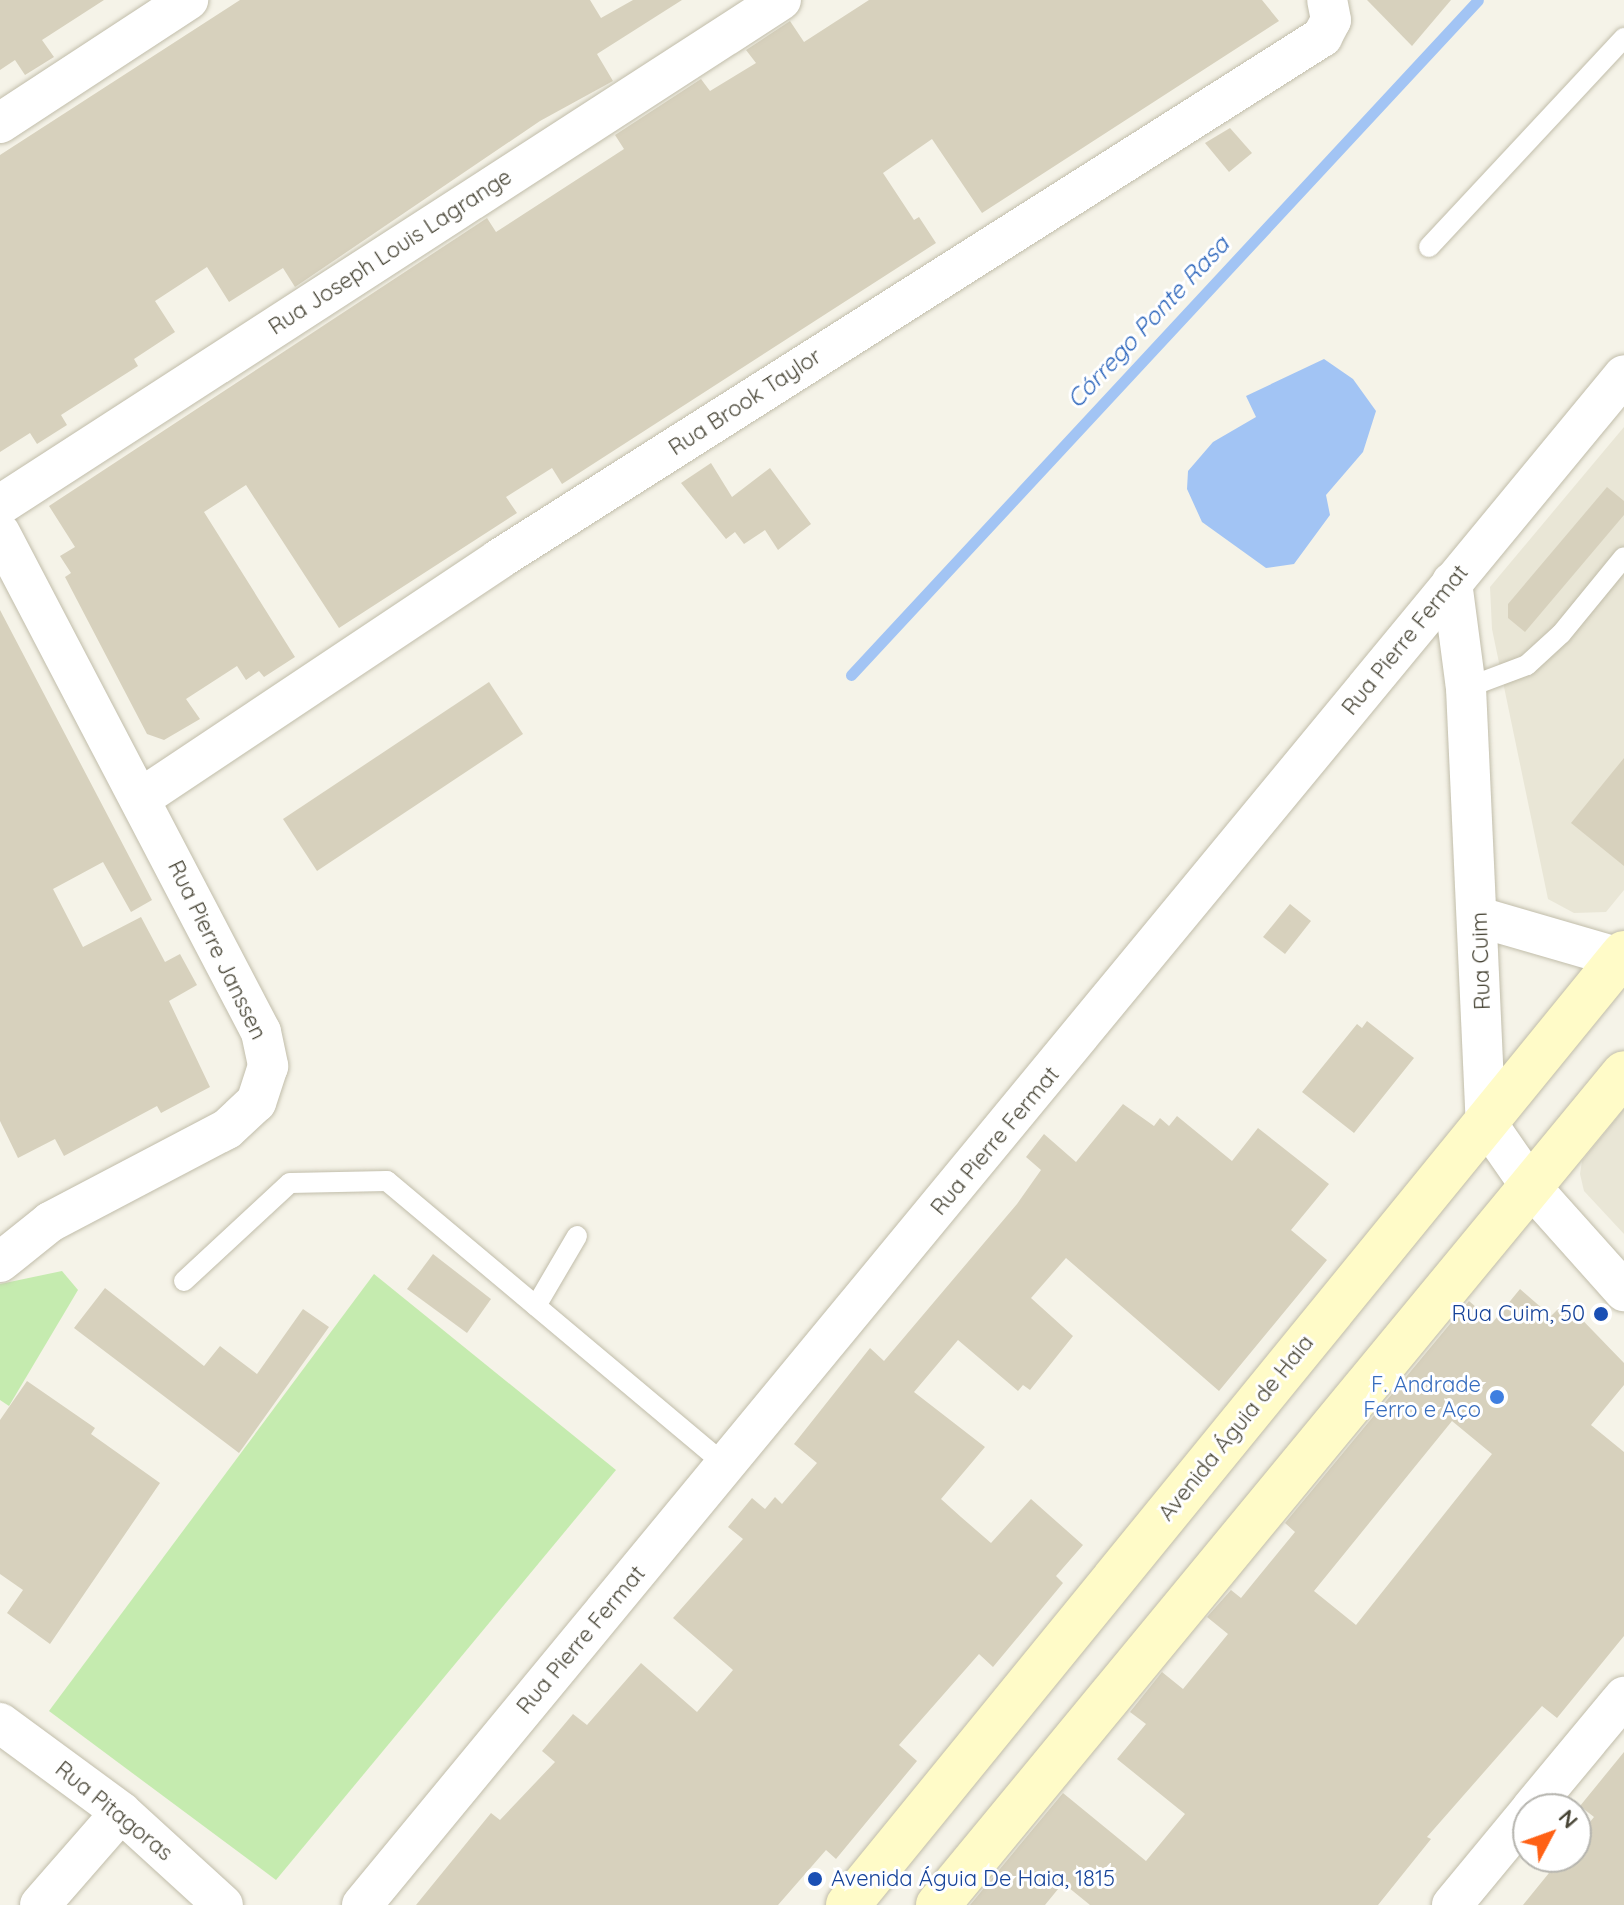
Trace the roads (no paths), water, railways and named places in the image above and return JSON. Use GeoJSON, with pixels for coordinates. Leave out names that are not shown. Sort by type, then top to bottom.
{"type":"FeatureCollection","features":[{"type":"Feature","properties":{"kind":"main road","name":"Avenida Águia de Haia"},"geometry":{"type":"LineString","coordinates":[[848,1905],[1622,955]]}},
{"type":"Feature","properties":{"kind":"main road"},"geometry":{"type":"LineString","coordinates":[[938,1905],[1624,1073]]}},
{"type":"Feature","properties":{"kind":"street"},"geometry":{"type":"LineString","coordinates":[[0,123],[188,0]]}},
{"type":"Feature","properties":{"kind":"street","name":"Rua Joseph Louis Lagrange"},"geometry":{"type":"LineString","coordinates":[[0,505],[781,0]]}},
{"type":"Feature","properties":{"kind":"street","name":"Rua Brook Taylor"},"geometry":{"type":"LineString","coordinates":[[141,798],[499,559],[1322,37],[1331,20],[1327,0]]}},
{"type":"Feature","properties":{"kind":"street","name":"Rua Pierre Fermat"},"geometry":{"type":"LineString","coordinates":[[362,1905],[1624,375]]}},
{"type":"Feature","properties":{"kind":"street","name":"Rua Pierre Janssen"},"geometry":{"type":"LineString","coordinates":[[0,533],[261,1032],[268,1066],[256,1102],[227,1129],[50,1222],[1,1258]]}},
{"type":"Feature","properties":{"kind":"street","name":"Rua Cuim"},"geometry":{"type":"LineString","coordinates":[[1452,582],[1466,688],[1479,917],[1486,1122]]}},
{"type":"Feature","properties":{"kind":"street"},"geometry":{"type":"LineString","coordinates":[[1479,917],[1622,955]]}},
{"type":"Feature","properties":{"kind":"street"},"geometry":{"type":"LineString","coordinates":[[1486,1122],[1531,1187],[1624,1291]]}},
{"type":"Feature","properties":{"kind":"street"},"geometry":{"type":"LineString","coordinates":[[1545,1793],[1624,1697]]}},
{"type":"Feature","properties":{"kind":"street","name":"Rua Pitagoras"},"geometry":{"type":"LineString","coordinates":[[0,1723],[121,1812],[223,1905]]}},
{"type":"Feature","properties":{"kind":"street"},"geometry":{"type":"LineString","coordinates":[[40,1905],[121,1812]]}},
{"type":"Feature","properties":{"kind":"street"},"geometry":{"type":"LineString","coordinates":[[1452,1905],[1512,1833]]}},
{"type":"Feature","properties":{"kind":"lane"},"geometry":{"type":"LineString","coordinates":[[1429,247],[1624,38]]}},
{"type":"Feature","properties":{"kind":"lane"},"geometry":{"type":"LineString","coordinates":[[1466,688],[1527,665],[1561,634],[1624,557]]}},
{"type":"Feature","properties":{"kind":"lane"},"geometry":{"type":"LineString","coordinates":[[184,1281],[290,1183],[387,1181],[726,1465]]}},
{"type":"Feature","properties":{"kind":"lane"},"geometry":{"type":"LineString","coordinates":[[536,1306],[577,1236]]}},
{"type":"Feature","properties":{"kind":"water"},"geometry":{"type":"Polygon","coordinates":[[[1324,359],[1353,379],[1376,411],[1363,452],[1326,495],[1330,515],[1294,564],[1266,568],[1202,522],[1187,489],[1188,471],[1213,442],[1256,417],[1246,396],[1324,359]]]}},
{"type":"Feature","properties":{"kind":"waterway","name":"Córrego Ponte Rasa"},"geometry":{"type":"LineString","coordinates":[[851,675],[1478,0]]}},
{"type":"Feature","properties":{"kind":"place","name":"Rua Cuim, 50"},"geometry":{"type":"Point","coordinates":[1601,1314]}},
{"type":"Feature","properties":{"kind":"place","name":"F. Andrade Ferro e Aço"},"geometry":{"type":"Point","coordinates":[1497,1397]}},
{"type":"Feature","properties":{"kind":"place","name":"Avenida Águia De Haia, 1815"},"geometry":{"type":"Point","coordinates":[815,1879]}}]}
